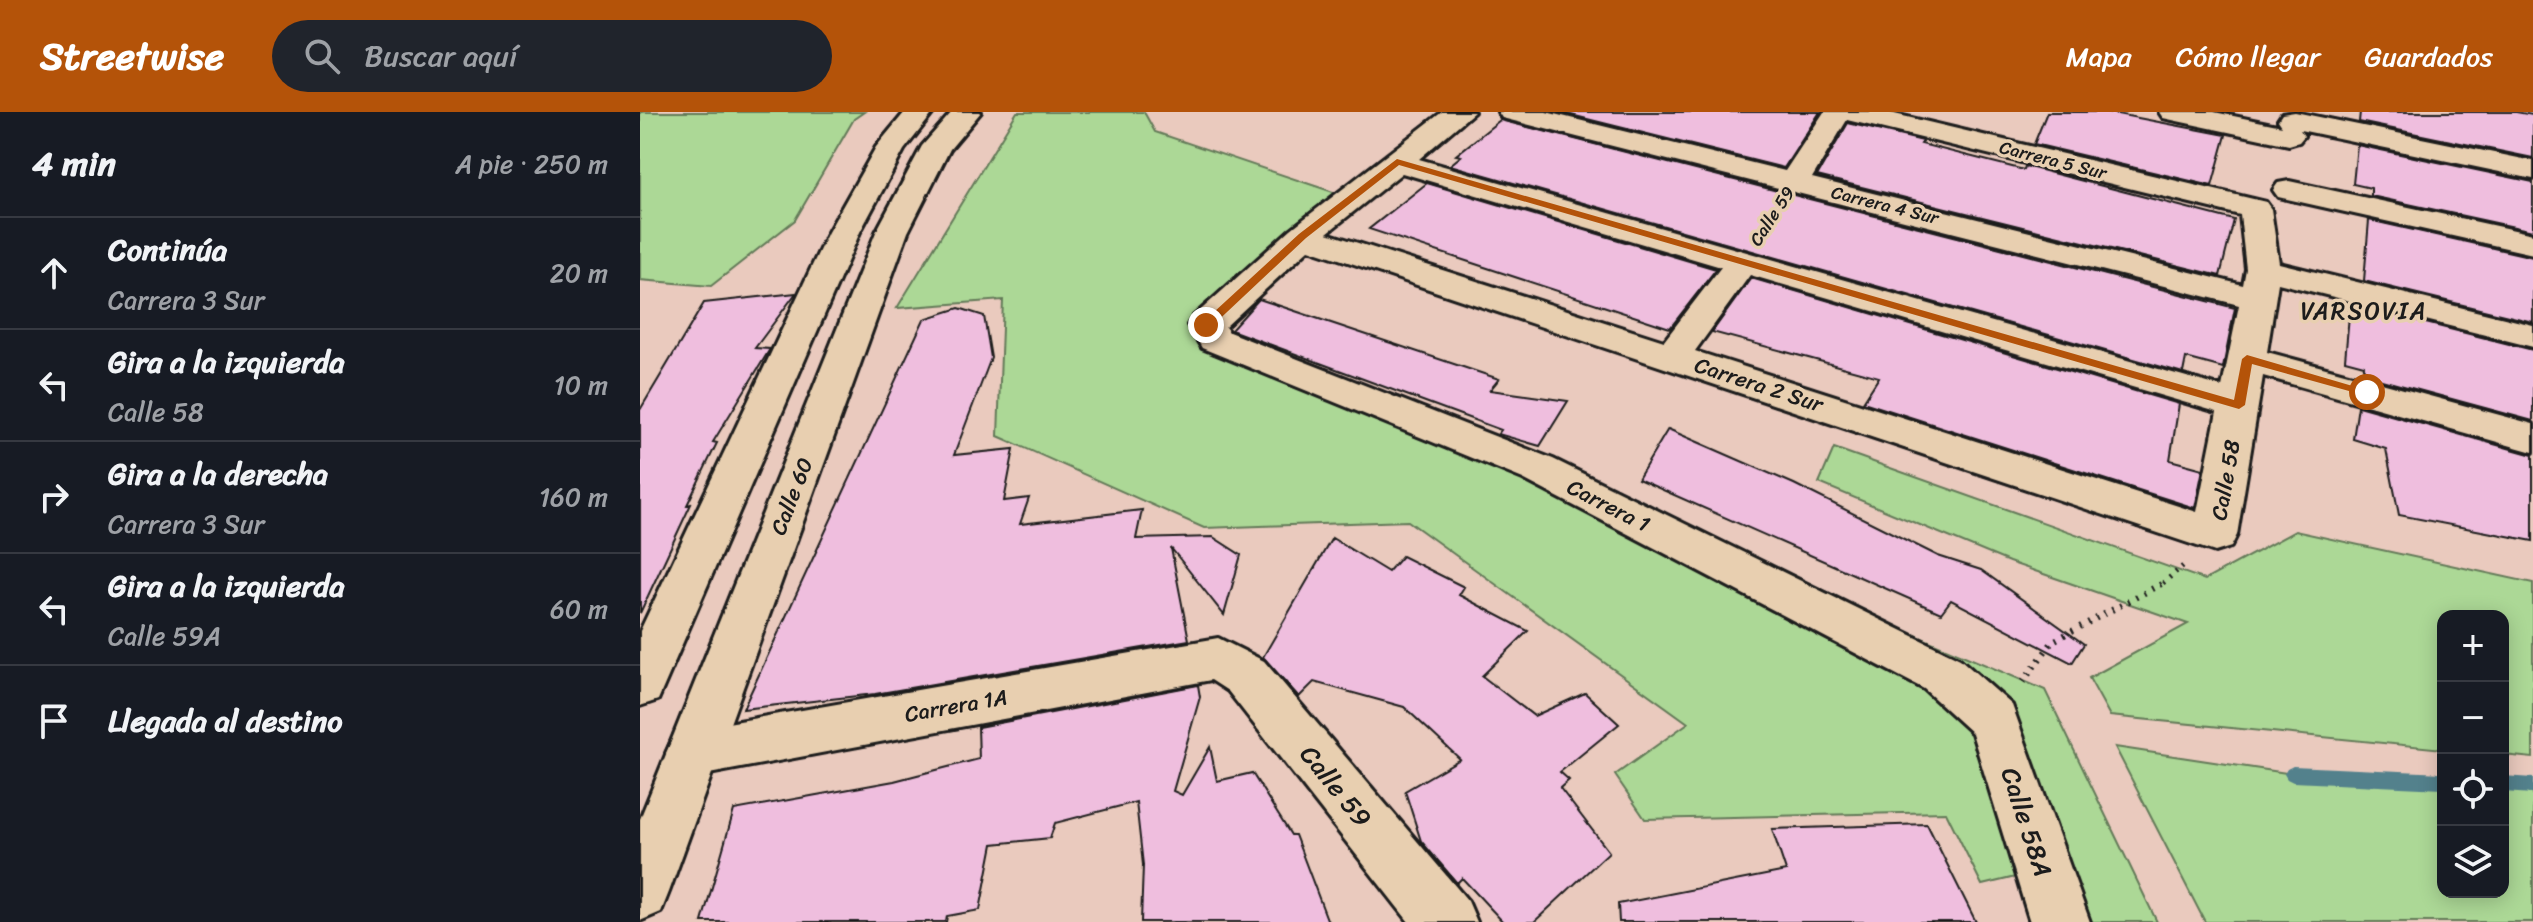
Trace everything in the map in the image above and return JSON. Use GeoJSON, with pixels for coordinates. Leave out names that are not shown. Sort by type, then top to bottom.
{"type":"FeatureCollection","features":[{"type":"Feature","properties":{"kind":"street"},"geometry":{"type":"LineString","coordinates":[[640,685],[844,232],[891,147],[920,112]]}},
{"type":"Feature","properties":{"kind":"street","name":"Calle 60"},"geometry":{"type":"LineString","coordinates":[[640,892],[892,232],[937,146],[967,112]]}},
{"type":"Feature","properties":{"kind":"street"},"geometry":{"type":"LineString","coordinates":[[1303,236],[1460,112]]}},
{"type":"Feature","properties":{"kind":"street","name":"Carrera 4 Sur"},"geometry":{"type":"LineString","coordinates":[[1512,112],[1794,182],[2260,284],[2533,336]]}},
{"type":"Feature","properties":{"kind":"street","name":"Calle 59"},"geometry":{"type":"LineString","coordinates":[[1794,182],[1838,112]]}},
{"type":"Feature","properties":{"kind":"street","name":"Carrera 5 Sur"},"geometry":{"type":"LineString","coordinates":[[1850,112],[2255,209]]}},
{"type":"Feature","properties":{"kind":"street"},"geometry":{"type":"LineString","coordinates":[[1963,138],[1979,112]]}},
{"type":"Feature","properties":{"kind":"street"},"geometry":{"type":"LineString","coordinates":[[2173,112],[2291,122],[2533,170]]}},
{"type":"Feature","properties":{"kind":"street"},"geometry":{"type":"LineString","coordinates":[[2289,190],[2291,122]]}},
{"type":"Feature","properties":{"kind":"street"},"geometry":{"type":"LineString","coordinates":[[1397,162],[2239,405]]}},
{"type":"Feature","properties":{"kind":"street"},"geometry":{"type":"LineString","coordinates":[[2255,209],[2289,190],[2533,244]]}},
{"type":"Feature","properties":{"kind":"street","name":"Calle 58"},"geometry":{"type":"LineString","coordinates":[[2215,535],[2260,284],[2255,209]]}},
{"type":"Feature","properties":{"kind":"street","name":"Carrera 1"},"geometry":{"type":"LineString","coordinates":[[1303,236],[1206,325],[1215,340],[1538,469],[1942,674],[1994,721]]}},
{"type":"Feature","properties":{"kind":"street","name":"Carrera 2 Sur"},"geometry":{"type":"LineString","coordinates":[[1303,236],[2215,535]]}},
{"type":"Feature","properties":{"kind":"street","name":"Calle 59"},"geometry":{"type":"LineString","coordinates":[[1673,355],[1743,261]]}},
{"type":"Feature","properties":{"kind":"street"},"geometry":{"type":"LineString","coordinates":[[2247,359],[2533,438]]}},
{"type":"Feature","properties":{"kind":"street","name":"Carrera 1A"},"geometry":{"type":"LineString","coordinates":[[693,753],[1218,658]]}},
{"type":"Feature","properties":{"kind":"street","name":"Calle 59"},"geometry":{"type":"LineString","coordinates":[[1218,658],[1246,676],[1447,922]]}},
{"type":"Feature","properties":{"kind":"street","name":"Calle 58A"},"geometry":{"type":"LineString","coordinates":[[1994,721],[2060,922]]}},
{"type":"Feature","properties":{"kind":"path","name":"Calle 59"},"geometry":{"type":"LineString","coordinates":[[1743,261],[1794,182]]}},
{"type":"Feature","properties":{"kind":"path"},"geometry":{"type":"LineString","coordinates":[[1994,721],[2053,641],[2168,581],[2215,535]]}},
{"type":"Feature","properties":{"kind":"green space"},"geometry":{"type":"Polygon","coordinates":[[[640,112],[864,112],[854,119],[795,220],[711,286],[640,280],[640,112]]]}},
{"type":"Feature","properties":{"kind":"green space"},"geometry":{"type":"Polygon","coordinates":[[[1017,112],[1144,112],[1155,132],[1345,196],[1198,332],[2045,690],[2157,922],[2076,922],[2053,868],[1982,885],[1946,812],[1645,819],[1615,775],[1688,723],[1408,521],[1204,528],[998,436],[1003,300],[897,308],[1017,112]]]}},
{"type":"Feature","properties":{"kind":"green space"},"geometry":{"type":"Polygon","coordinates":[[[1834,448],[2205,580],[2295,531],[2533,583],[2533,758],[2509,756],[2509,610],[2437,610],[2437,748],[2110,716],[2089,678],[2188,624],[2009,562],[1819,483],[1834,448]]]}},
{"type":"Feature","properties":{"kind":"green space"},"geometry":{"type":"Polygon","coordinates":[[[2115,747],[2293,774],[2437,785],[2437,898],[2509,898],[2509,789],[2533,791],[2533,922],[2205,922],[2115,747]]]}},
{"type":"Feature","properties":{"kind":"building"},"geometry":{"type":"Polygon","coordinates":[[[1559,112],[1820,112],[1784,168],[1559,112]]]}},
{"type":"Feature","properties":{"kind":"building"},"geometry":{"type":"Polygon","coordinates":[[[2047,112],[2107,112],[2226,135],[2212,186],[2034,144],[2047,112]]]}},
{"type":"Feature","properties":{"kind":"building"},"geometry":{"type":"Polygon","coordinates":[[[2360,112],[2516,112],[2533,115],[2533,158],[2359,122],[2360,112]]]}},
{"type":"Feature","properties":{"kind":"building"},"geometry":{"type":"Polygon","coordinates":[[[1500,120],[2235,308],[2223,368],[2186,358],[2183,373],[1450,165],[1461,156],[1456,155],[1500,120]]]}},
{"type":"Feature","properties":{"kind":"building"},"geometry":{"type":"Polygon","coordinates":[[[1848,123],[2024,170],[2025,166],[2234,220],[2220,276],[1817,176],[1848,123]]]}},
{"type":"Feature","properties":{"kind":"building"},"geometry":{"type":"Polygon","coordinates":[[[2357,145],[2533,182],[2533,231],[2371,196],[2371,188],[2353,184],[2357,145]]]}},
{"type":"Feature","properties":{"kind":"building"},"geometry":{"type":"Polygon","coordinates":[[[1427,183],[1716,269],[1670,328],[1369,229],[1427,183]]]}},
{"type":"Feature","properties":{"kind":"building"},"geometry":{"type":"Polygon","coordinates":[[[2369,220],[2533,257],[2533,322],[2364,281],[2369,220]]]}},
{"type":"Feature","properties":{"kind":"building"},"geometry":{"type":"Polygon","coordinates":[[[1751,278],[2179,404],[2170,460],[2203,469],[2195,508],[1863,402],[1879,377],[1712,332],[1751,278]]]}},
{"type":"Feature","properties":{"kind":"building"},"geometry":{"type":"Polygon","coordinates":[[[796,293],[755,348],[770,349],[713,442],[717,443],[640,613],[640,410],[704,303],[796,293]]]}},
{"type":"Feature","properties":{"kind":"building"},"geometry":{"type":"Polygon","coordinates":[[[1259,299],[1499,379],[1490,390],[1568,401],[1540,446],[1498,434],[1501,430],[1231,330],[1259,299]]]}},
{"type":"Feature","properties":{"kind":"building"},"geometry":{"type":"Polygon","coordinates":[[[2350,304],[2533,350],[2533,421],[2363,375],[2364,365],[2345,360],[2350,304]]]}},
{"type":"Feature","properties":{"kind":"building"},"geometry":{"type":"Polygon","coordinates":[[[959,308],[984,316],[991,358],[954,455],[1014,449],[1004,501],[1029,498],[1020,524],[1142,510],[1136,539],[1213,537],[1241,555],[1224,615],[1171,548],[1189,640],[875,694],[743,709],[924,319],[959,308]]]}},
{"type":"Feature","properties":{"kind":"building"},"geometry":{"type":"Polygon","coordinates":[[[2358,406],[2533,455],[2533,541],[2399,515],[2386,449],[2353,439],[2358,406]]]}},
{"type":"Feature","properties":{"kind":"building"},"geometry":{"type":"Polygon","coordinates":[[[1668,429],[1794,484],[1938,556],[1981,570],[2084,644],[2072,663],[1951,600],[1941,613],[1638,479],[1668,429]]]}},
{"type":"Feature","properties":{"kind":"building"},"geometry":{"type":"Polygon","coordinates":[[[1332,538],[1388,572],[1402,556],[1464,587],[1459,595],[1528,631],[1482,676],[1534,716],[1585,693],[1619,724],[1560,772],[1569,780],[1560,788],[1609,852],[1534,922],[1503,922],[1462,878],[1457,883],[1421,841],[1405,791],[1460,759],[1404,707],[1314,682],[1299,697],[1263,657],[1332,538]]]}},
{"type":"Feature","properties":{"kind":"building"},"geometry":{"type":"Polygon","coordinates":[[[1198,685],[1200,697],[1173,791],[1182,795],[1210,747],[1217,781],[1252,773],[1291,835],[1295,835],[1328,922],[1141,922],[1143,865],[1136,802],[1055,823],[1050,838],[993,844],[980,910],[947,916],[946,922],[702,922],[734,810],[894,781],[979,759],[978,727],[1198,685]]]}},
{"type":"Feature","properties":{"kind":"building"},"geometry":{"type":"Polygon","coordinates":[[[1927,824],[1976,922],[1619,922],[1618,904],[1786,871],[1772,829],[1927,824]]]}},
{"type":"Feature","properties":{"kind":"waterway"},"geometry":{"type":"LineString","coordinates":[[2293,774],[2437,781]]}},
{"type":"Feature","properties":{"kind":"waterway"},"geometry":{"type":"LineString","coordinates":[[2509,784],[2533,786]]}},
{"type":"Feature","properties":{"kind":"district","name":"VARSOVIA"},"geometry":{"type":"Point","coordinates":[2364,311]}},
{"type":"Feature","properties":{"kind":"route"},"geometry":{"type":"LineString","coordinates":[[1206,325],[1303,236],[1397,162],[2239,405],[2247,359],[2367,392]]}}]}
